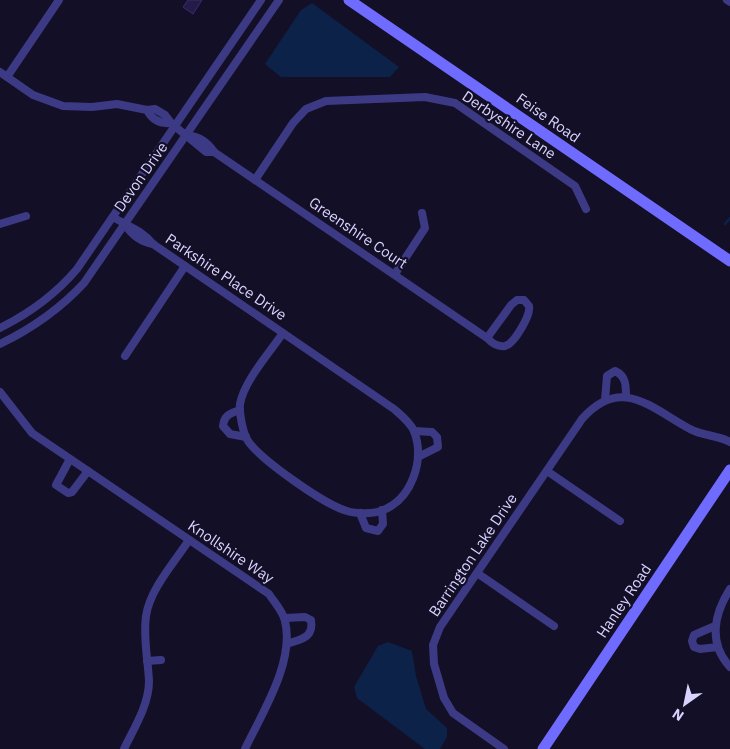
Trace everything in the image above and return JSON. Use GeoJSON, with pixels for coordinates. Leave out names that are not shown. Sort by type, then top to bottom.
{"type":"FeatureCollection","features":[{"type":"Feature","properties":{"kind":"street"},"geometry":{"type":"LineString","coordinates":[[4,74],[59,0]]}},
{"type":"Feature","properties":{"kind":"street","name":"Devon Drive"},"geometry":{"type":"LineString","coordinates":[[0,328],[30,312],[63,284],[113,217],[173,125],[261,0]]}},
{"type":"Feature","properties":{"kind":"street","name":"Devon Drive"},"geometry":{"type":"LineString","coordinates":[[0,344],[33,327],[66,302],[91,274],[278,0]]}},
{"type":"Feature","properties":{"kind":"street","name":"Feise Road"},"geometry":{"type":"LineString","coordinates":[[349,0],[730,261]]}},
{"type":"Feature","properties":{"kind":"street"},"geometry":{"type":"LineString","coordinates":[[219,62],[230,70]]}},
{"type":"Feature","properties":{"kind":"street","name":"Greenshire Court"},"geometry":{"type":"LineString","coordinates":[[4,74],[33,94],[63,106],[92,107],[117,104],[147,110],[151,117],[163,124],[173,125],[206,152],[214,152],[395,274],[487,338],[494,345],[504,346],[511,342],[529,315],[530,306],[524,300],[517,300],[511,305],[487,338]]}},
{"type":"Feature","properties":{"kind":"street","name":"Derbyshire Lane"},"geometry":{"type":"LineString","coordinates":[[256,180],[293,122],[306,109],[326,102],[425,97],[455,103],[575,186],[586,209]]}},
{"type":"Feature","properties":{"kind":"street"},"geometry":{"type":"LineString","coordinates":[[395,274],[425,228],[422,213]]}},
{"type":"Feature","properties":{"kind":"street"},"geometry":{"type":"LineString","coordinates":[[0,224],[26,216]]}},
{"type":"Feature","properties":{"kind":"street","name":"Parkshire Place Drive"},"geometry":{"type":"LineString","coordinates":[[113,217],[145,243],[153,244],[394,408],[404,417],[414,431]]}},
{"type":"Feature","properties":{"kind":"street"},"geometry":{"type":"LineString","coordinates":[[125,356],[185,266]]}},
{"type":"Feature","properties":{"kind":"street","name":"Parkshire Place Drive"},"geometry":{"type":"LineString","coordinates":[[240,410],[248,384],[283,333]]}},
{"type":"Feature","properties":{"kind":"street"},"geometry":{"type":"LineString","coordinates":[[605,400],[607,376],[614,371],[621,374],[626,383],[626,396],[649,404],[692,430],[730,442]]}},
{"type":"Feature","properties":{"kind":"street","name":"Knollshire Way"},"geometry":{"type":"LineString","coordinates":[[0,392],[25,426],[70,459],[269,594],[285,618],[287,644],[282,670],[245,749]]}},
{"type":"Feature","properties":{"kind":"street","name":"Barrington Lake Drive"},"geometry":{"type":"LineString","coordinates":[[504,749],[453,713],[444,698],[434,664],[433,645],[440,627],[582,419],[605,400],[612,397],[626,396]]}},
{"type":"Feature","properties":{"kind":"street"},"geometry":{"type":"LineString","coordinates":[[246,436],[230,434],[223,426],[228,414],[240,410],[246,436],[260,455],[331,505],[346,511],[360,513],[382,510],[398,499],[409,486],[416,472],[418,457],[414,431],[432,432],[438,442],[438,446],[418,457]]}},
{"type":"Feature","properties":{"kind":"street"},"geometry":{"type":"LineString","coordinates":[[70,459],[58,479],[56,484],[58,488],[68,493],[74,491],[88,471]]}},
{"type":"Feature","properties":{"kind":"street","name":"Hanley Road"},"geometry":{"type":"LineString","coordinates":[[543,749],[730,470]]}},
{"type":"Feature","properties":{"kind":"street"},"geometry":{"type":"LineString","coordinates":[[547,471],[620,522]]}},
{"type":"Feature","properties":{"kind":"street"},"geometry":{"type":"LineString","coordinates":[[360,513],[366,528],[378,531],[383,524],[382,510]]}},
{"type":"Feature","properties":{"kind":"street"},"geometry":{"type":"LineString","coordinates":[[124,749],[145,703],[149,682],[146,616],[152,596],[189,540]]}},
{"type":"Feature","properties":{"kind":"street"},"geometry":{"type":"LineString","coordinates":[[477,573],[554,626]]}},
{"type":"Feature","properties":{"kind":"street"},"geometry":{"type":"LineString","coordinates":[[730,589],[721,603],[715,626],[718,648],[730,667]]}},
{"type":"Feature","properties":{"kind":"street"},"geometry":{"type":"LineString","coordinates":[[285,618],[305,617],[311,620],[312,628],[310,635],[304,639],[287,644]]}},
{"type":"Feature","properties":{"kind":"street"},"geometry":{"type":"LineString","coordinates":[[715,626],[694,634],[692,641],[694,646],[700,649],[718,648]]}},
{"type":"Feature","properties":{"kind":"street"},"geometry":{"type":"LineString","coordinates":[[147,661],[161,660]]}},
{"type":"Feature","properties":{"kind":"water"},"geometry":{"type":"Polygon","coordinates":[[[312,3],[399,67],[390,77],[281,77],[265,64],[301,10],[312,3]]]}},
{"type":"Feature","properties":{"kind":"water"},"geometry":{"type":"Polygon","coordinates":[[[388,642],[412,651],[416,676],[426,709],[447,728],[447,737],[440,749],[425,749],[357,698],[354,687],[378,646],[388,642]]]}},
{"type":"Feature","properties":{"kind":"building"},"geometry":{"type":"Polygon","coordinates":[[[188,0],[202,0],[193,14],[183,7],[188,0]]]}},
{"type":"Feature","properties":{"kind":"waterway"},"geometry":{"type":"LineString","coordinates":[[725,224],[730,218]]}}]}
